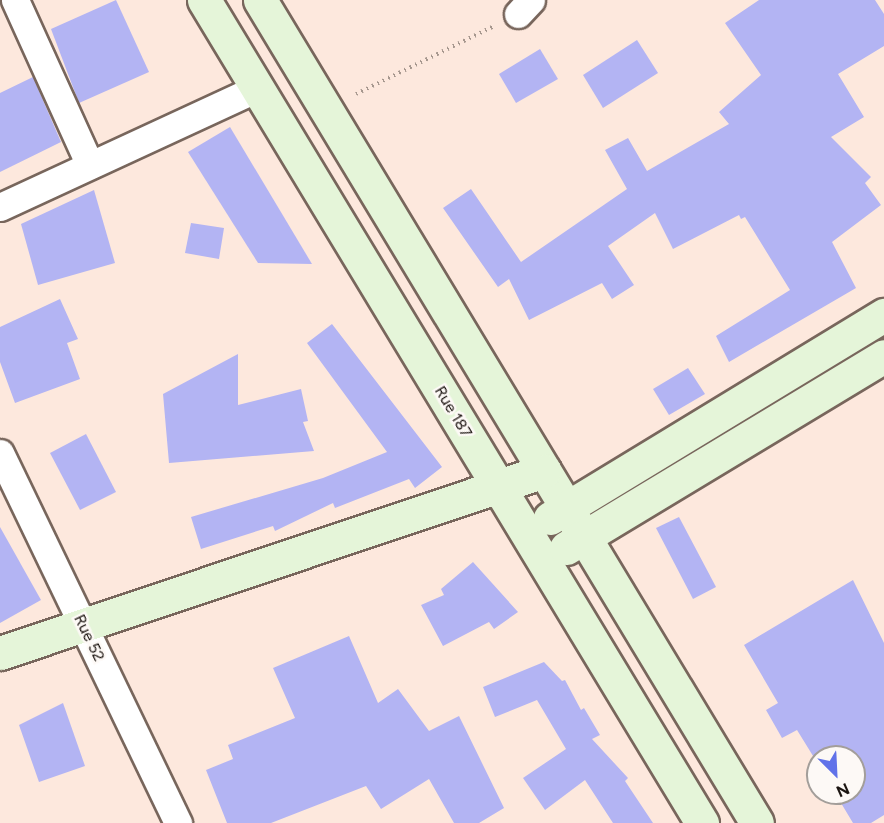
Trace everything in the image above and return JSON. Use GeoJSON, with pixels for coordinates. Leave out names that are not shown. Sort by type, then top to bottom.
{"type":"FeatureCollection","features":[{"type":"Feature","properties":{"kind":"street"},"geometry":{"type":"LineString","coordinates":[[15,0],[90,165]]}},
{"type":"Feature","properties":{"kind":"street","name":"Rue 187"},"geometry":{"type":"LineString","coordinates":[[204,0],[702,823]]}},
{"type":"Feature","properties":{"kind":"street"},"geometry":{"type":"LineString","coordinates":[[260,0],[757,823]]}},
{"type":"Feature","properties":{"kind":"street"},"geometry":{"type":"LineString","coordinates":[[0,207],[257,88]]}},
{"type":"Feature","properties":{"kind":"street"},"geometry":{"type":"LineString","coordinates":[[527,532],[884,315]]}},
{"type":"Feature","properties":{"kind":"street"},"geometry":{"type":"LineString","coordinates":[[544,561],[884,356]]}},
{"type":"Feature","properties":{"kind":"street","name":"Rue 52"},"geometry":{"type":"LineString","coordinates":[[0,453],[178,823]]}},
{"type":"Feature","properties":{"kind":"street"},"geometry":{"type":"LineString","coordinates":[[0,653],[81,622],[544,471]]}},
{"type":"Feature","properties":{"kind":"path"},"geometry":{"type":"LineString","coordinates":[[326,109],[525,7]]}},
{"type":"Feature","properties":{"kind":"building"},"geometry":{"type":"Polygon","coordinates":[[[116,0],[149,72],[79,103],[51,29],[116,0]]]}},
{"type":"Feature","properties":{"kind":"building"},"geometry":{"type":"Polygon","coordinates":[[[759,0],[875,0],[884,14],[884,46],[838,74],[864,117],[831,137],[871,177],[865,183],[881,205],[832,242],[856,288],[729,362],[716,336],[790,290],[745,217],[741,219],[739,215],[673,249],[655,213],[608,246],[634,285],[612,299],[602,283],[529,320],[509,279],[498,287],[443,208],[471,189],[521,262],[627,189],[605,150],[628,138],[647,171],[729,124],[719,112],[761,75],[725,23],[759,0]]]}},
{"type":"Feature","properties":{"kind":"building"},"geometry":{"type":"Polygon","coordinates":[[[637,40],[658,73],[603,108],[583,75],[637,40]]]}},
{"type":"Feature","properties":{"kind":"building"},"geometry":{"type":"Polygon","coordinates":[[[540,49],[558,79],[516,103],[499,74],[540,49]]]}},
{"type":"Feature","properties":{"kind":"building"},"geometry":{"type":"Polygon","coordinates":[[[33,77],[61,142],[0,172],[0,93],[33,77]]]}},
{"type":"Feature","properties":{"kind":"building"},"geometry":{"type":"Polygon","coordinates":[[[230,127],[312,264],[258,263],[188,152],[230,127]]]}},
{"type":"Feature","properties":{"kind":"building"},"geometry":{"type":"Polygon","coordinates":[[[94,190],[115,263],[38,285],[21,224],[94,190]]]}},
{"type":"Feature","properties":{"kind":"building"},"geometry":{"type":"Polygon","coordinates":[[[191,223],[224,228],[219,259],[185,253],[191,223]]]}},
{"type":"Feature","properties":{"kind":"building"},"geometry":{"type":"Polygon","coordinates":[[[60,299],[78,339],[67,343],[80,379],[15,403],[0,362],[0,327],[60,299]]]}},
{"type":"Feature","properties":{"kind":"building"},"geometry":{"type":"Polygon","coordinates":[[[332,324],[442,467],[415,488],[409,479],[335,508],[333,503],[275,531],[273,526],[201,549],[191,517],[323,478],[387,452],[307,343],[332,324]]]}},
{"type":"Feature","properties":{"kind":"building"},"geometry":{"type":"Polygon","coordinates":[[[238,354],[238,405],[301,389],[308,421],[303,422],[314,451],[169,463],[163,394],[238,354]]]}},
{"type":"Feature","properties":{"kind":"building"},"geometry":{"type":"Polygon","coordinates":[[[688,368],[705,394],[669,415],[653,389],[688,368]]]}},
{"type":"Feature","properties":{"kind":"building"},"geometry":{"type":"Polygon","coordinates":[[[86,434],[116,492],[80,510],[50,453],[86,434]]]}},
{"type":"Feature","properties":{"kind":"building"},"geometry":{"type":"Polygon","coordinates":[[[679,517],[716,587],[693,599],[656,528],[679,517]]]}},
{"type":"Feature","properties":{"kind":"building"},"geometry":{"type":"Polygon","coordinates":[[[0,527],[41,600],[0,623],[0,527]]]}},
{"type":"Feature","properties":{"kind":"building"},"geometry":{"type":"Polygon","coordinates":[[[473,562],[518,612],[494,629],[489,622],[443,646],[421,605],[444,595],[441,589],[473,562]]]}},
{"type":"Feature","properties":{"kind":"building"},"geometry":{"type":"Polygon","coordinates":[[[853,580],[884,643],[884,815],[871,823],[853,823],[842,805],[866,805],[866,745],[806,745],[797,730],[782,738],[766,710],[778,703],[744,645],[853,580]]]}},
{"type":"Feature","properties":{"kind":"building"},"geometry":{"type":"Polygon","coordinates":[[[349,636],[378,703],[398,689],[429,731],[459,716],[504,808],[479,823],[454,823],[429,779],[381,809],[366,786],[271,823],[227,823],[206,770],[233,759],[228,745],[295,718],[273,668],[349,636]]]}},
{"type":"Feature","properties":{"kind":"building"},"geometry":{"type":"Polygon","coordinates":[[[544,662],[562,681],[565,680],[581,710],[584,708],[600,735],[592,739],[628,778],[625,781],[653,823],[613,823],[585,780],[545,810],[523,778],[566,749],[537,700],[495,717],[483,687],[544,662]]]}},
{"type":"Feature","properties":{"kind":"building"},"geometry":{"type":"Polygon","coordinates":[[[63,703],[85,766],[39,782],[19,725],[63,703]]]}}]}
